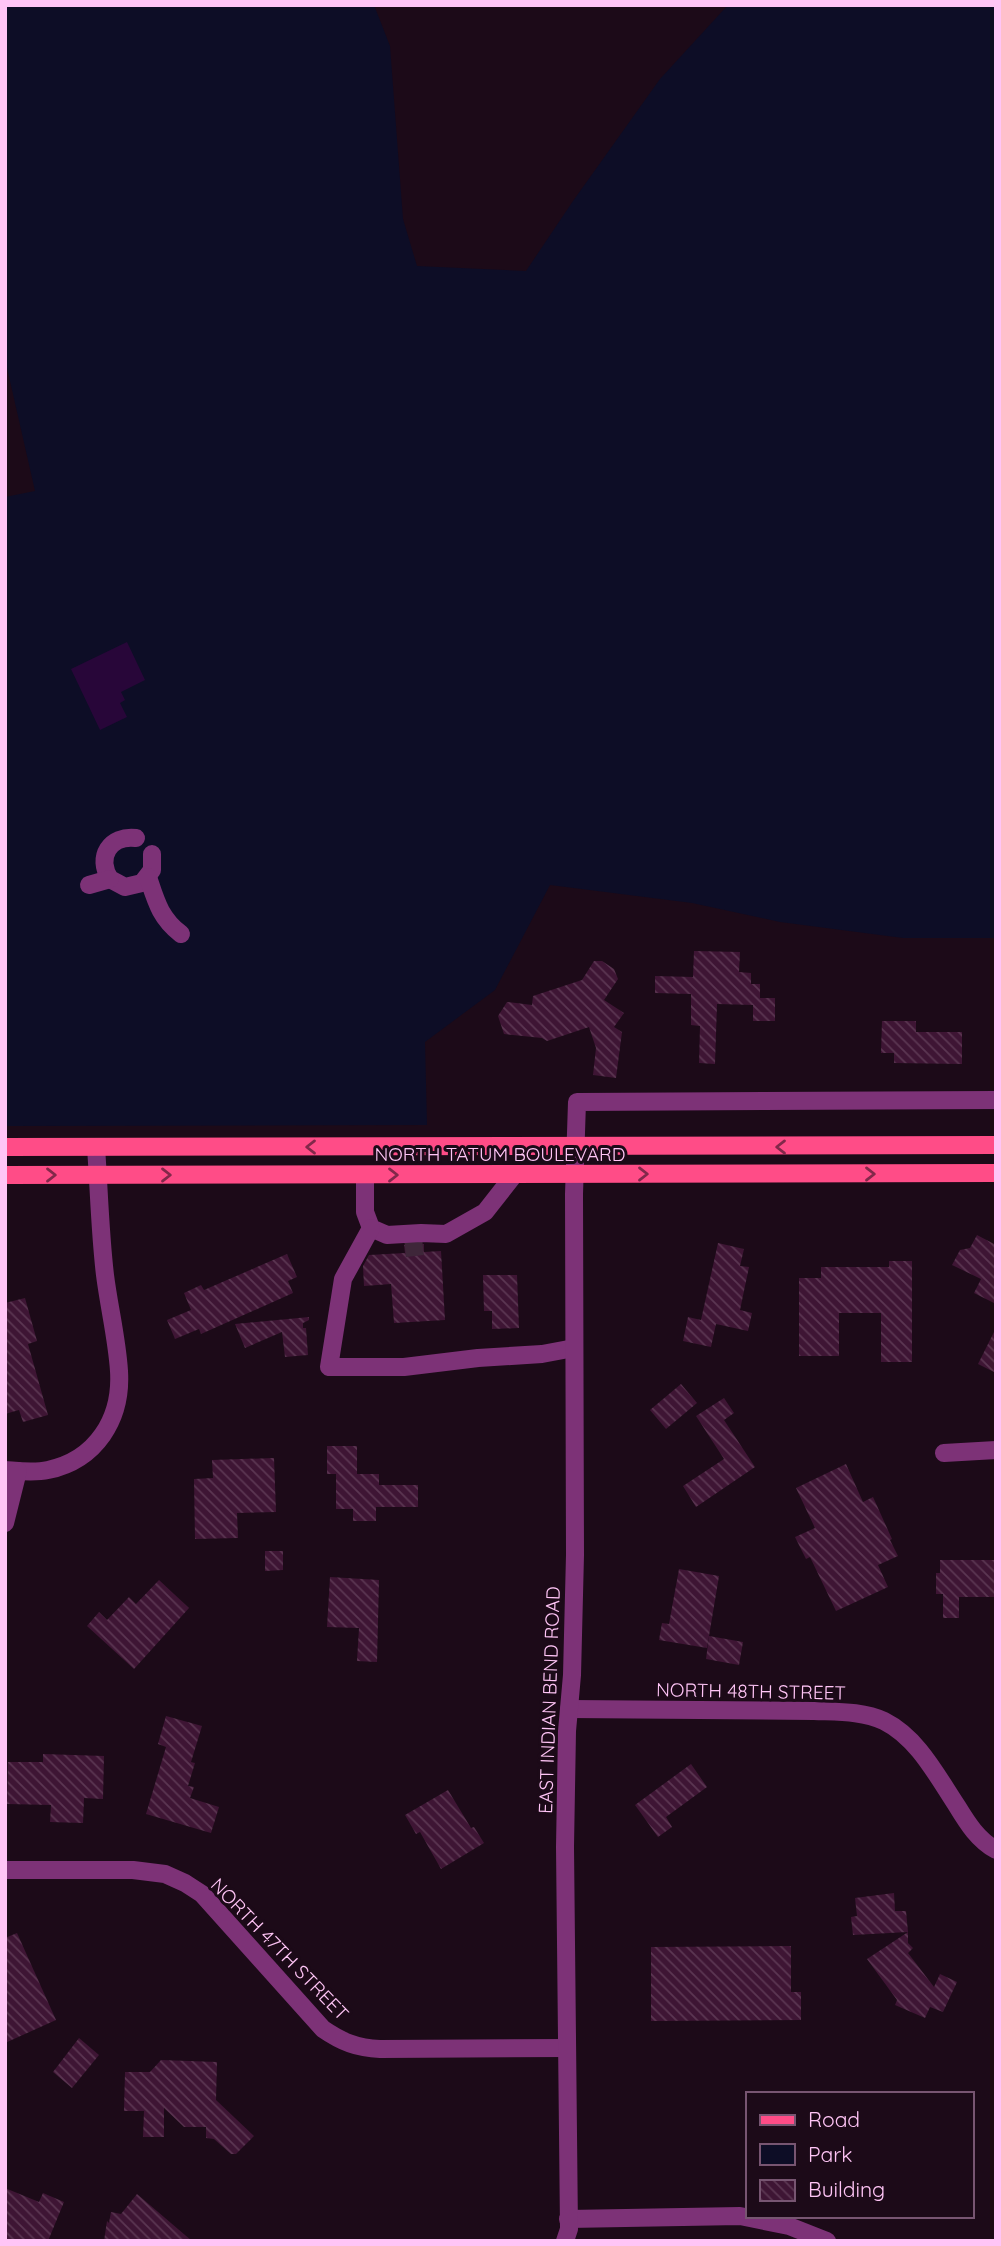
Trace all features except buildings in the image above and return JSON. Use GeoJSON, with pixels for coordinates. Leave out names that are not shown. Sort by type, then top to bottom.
{"type":"FeatureCollection","features":[{"type":"Feature","properties":{"kind":"main road","name":"NORTH TATUM BOULEVARD"},"geometry":{"type":"LineString","coordinates":[[5,1175],[514,1174],[575,1160],[996,1145]]}},
{"type":"Feature","properties":{"kind":"main road","name":"NORTH TATUM BOULEVARD"},"geometry":{"type":"LineString","coordinates":[[5,1147],[96,1147],[996,1173]]}},
{"type":"Feature","properties":{"kind":"street"},"geometry":{"type":"LineString","coordinates":[[136,838],[120,838],[108,848],[103,863],[110,879],[117,884],[134,887],[148,877],[152,870],[152,854]]}},
{"type":"Feature","properties":{"kind":"street"},"geometry":{"type":"LineString","coordinates":[[148,877],[167,923],[181,934]]}},
{"type":"Feature","properties":{"kind":"street"},"geometry":{"type":"LineString","coordinates":[[89,885],[110,879]]}},
{"type":"Feature","properties":{"kind":"street","name":"NORTH TATUM BOULEVARD"},"geometry":{"type":"LineString","coordinates":[[575,1160],[576,1102],[996,1100]]}},
{"type":"Feature","properties":{"kind":"street"},"geometry":{"type":"LineString","coordinates":[[6,1515],[11,1470],[46,1471],[77,1460],[90,1451],[103,1436],[114,1417],[119,1392],[119,1370],[105,1274],[96,1147]]}},
{"type":"Feature","properties":{"kind":"street","name":"EAST INDIAN BEND ROAD"},"geometry":{"type":"LineString","coordinates":[[565,2241],[568,2219],[565,1847],[575,1555],[575,1160]]}},
{"type":"Feature","properties":{"kind":"street"},"geometry":{"type":"LineString","coordinates":[[424,1246],[485,1212],[514,1174]]}},
{"type":"Feature","properties":{"kind":"street"},"geometry":{"type":"LineString","coordinates":[[365,1175],[365,1212],[379,1232],[405,1248]]}},
{"type":"Feature","properties":{"kind":"street"},"geometry":{"type":"LineString","coordinates":[[379,1232],[446,1234]]}},
{"type":"Feature","properties":{"kind":"street"},"geometry":{"type":"LineString","coordinates":[[379,1232],[343,1279],[329,1367],[404,1367],[542,1354],[575,1348]]}},
{"type":"Feature","properties":{"kind":"street"},"geometry":{"type":"LineString","coordinates":[[944,1453],[996,1450]]}},
{"type":"Feature","properties":{"kind":"street","name":"NORTH 48TH STREET"},"geometry":{"type":"LineString","coordinates":[[569,1709],[814,1711],[847,1713],[883,1720],[908,1737],[971,1828],[984,1843],[996,1850]]}},
{"type":"Feature","properties":{"kind":"street","name":"NORTH 47TH STREET"},"geometry":{"type":"LineString","coordinates":[[5,1870],[133,1870],[165,1874],[185,1883],[202,1895],[323,2029],[342,2042],[380,2049],[567,2048]]}},
{"type":"Feature","properties":{"kind":"street"},"geometry":{"type":"LineString","coordinates":[[568,2219],[746,2217]]}},
{"type":"Feature","properties":{"kind":"street"},"geometry":{"type":"LineString","coordinates":[[750,2218],[789,2226],[827,2241]]}},
{"type":"Feature","properties":{"kind":"green space"},"geometry":{"type":"Polygon","coordinates":[[[5,5],[374,5],[390,46],[403,219],[417,266],[526,271],[660,79],[728,5],[996,5],[996,938],[903,938],[780,922],[692,903],[550,885],[495,990],[425,1042],[427,1125],[5,1126],[5,497],[35,491],[5,359],[5,5]]]}},
{"type":"Feature","properties":{"kind":"shaded area"},"geometry":{"type":"Polygon","coordinates":[[[127,642],[145,680],[121,692],[125,700],[120,703],[127,717],[100,730],[71,669],[127,642]]]}},
{"type":"Feature","properties":{"kind":"tunnel"},"geometry":{"type":"LineString","coordinates":[[405,1248],[424,1246]]}}]}
